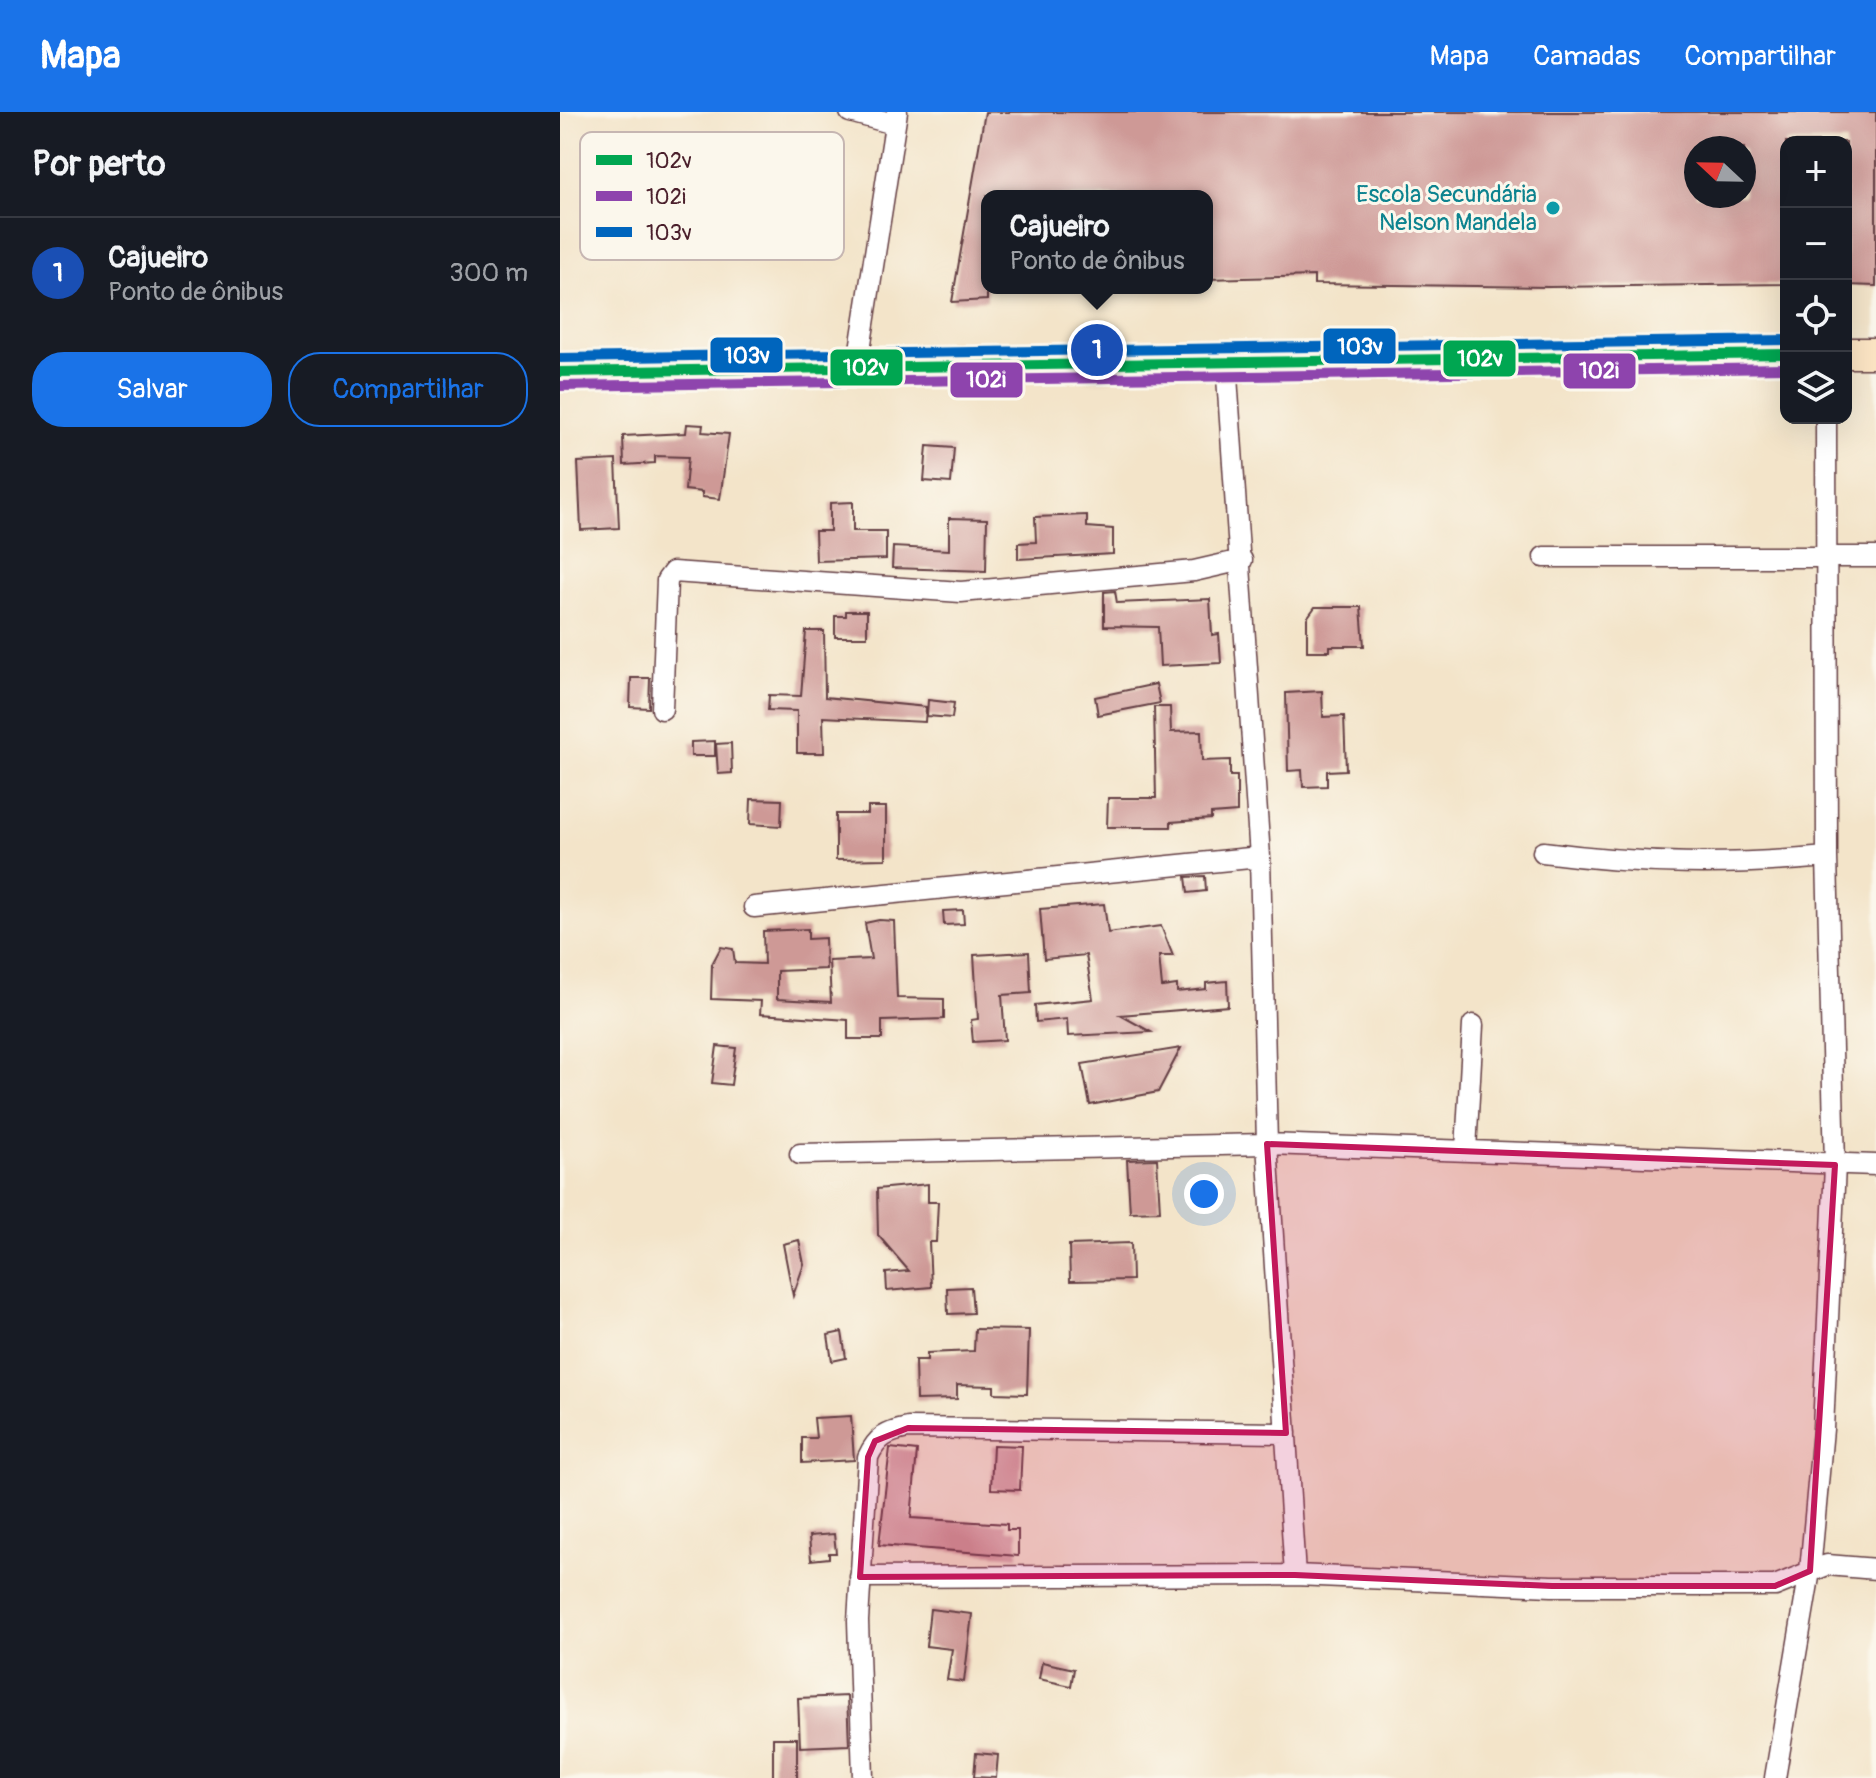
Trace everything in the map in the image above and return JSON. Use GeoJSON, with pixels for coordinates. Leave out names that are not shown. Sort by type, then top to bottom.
{"type":"FeatureCollection","features":[{"type":"Feature","properties":{"kind":"main road"},"geometry":{"type":"LineString","coordinates":[[1852,353],[1876,353]]}},
{"type":"Feature","properties":{"kind":"main road"},"geometry":{"type":"LineString","coordinates":[[560,372],[1780,354]]}},
{"type":"Feature","properties":{"kind":"street"},"geometry":{"type":"LineString","coordinates":[[850,112],[896,118],[857,369]]}},
{"type":"Feature","properties":{"kind":"street"},"geometry":{"type":"LineString","coordinates":[[1226,362],[1260,857],[1267,1144],[1295,1575]]}},
{"type":"Feature","properties":{"kind":"street"},"geometry":{"type":"LineString","coordinates":[[1775,1778],[1810,1571],[1823,1429],[1835,1165],[1827,857],[1826,424]]}},
{"type":"Feature","properties":{"kind":"street"},"geometry":{"type":"LineString","coordinates":[[1544,557],[1876,557]]}},
{"type":"Feature","properties":{"kind":"street"},"geometry":{"type":"LineString","coordinates":[[662,709],[667,580],[673,572],[961,592],[1194,571],[1242,560]]}},
{"type":"Feature","properties":{"kind":"street"},"geometry":{"type":"LineString","coordinates":[[1543,852],[1628,863],[1691,866],[1827,857]]}},
{"type":"Feature","properties":{"kind":"street"},"geometry":{"type":"LineString","coordinates":[[754,907],[1260,857]]}},
{"type":"Feature","properties":{"kind":"street"},"geometry":{"type":"LineString","coordinates":[[1466,1150],[1473,1025]]}},
{"type":"Feature","properties":{"kind":"street"},"geometry":{"type":"LineString","coordinates":[[800,1154],[1267,1144],[1876,1165]]}},
{"type":"Feature","properties":{"kind":"street"},"geometry":{"type":"LineString","coordinates":[[863,1778],[858,1649],[860,1577],[868,1457],[875,1441],[889,1432],[924,1428],[1286,1433]]}},
{"type":"Feature","properties":{"kind":"street"},"geometry":{"type":"LineString","coordinates":[[860,1577],[1295,1575],[1552,1586],[1775,1586],[1810,1571],[1838,1564],[1876,1569]]}},
{"type":"Feature","properties":{"kind":"highlighted area"},"geometry":{"type":"Polygon","coordinates":[[[1267,1144],[1835,1165],[1810,1571],[1775,1586],[1552,1586],[1295,1575],[860,1577],[868,1457],[875,1441],[908,1428],[1286,1433],[1267,1144]]]}},
{"type":"Feature","properties":{"kind":"building","name":"Escola Secundária Nelson Mandela"},"geometry":{"type":"Polygon","coordinates":[[[985,112],[1876,112],[1876,286],[1852,285],[1852,136],[1780,136],[1780,284],[1548,287],[1314,284],[1314,276],[1213,279],[1213,190],[981,190],[981,294],[987,294],[987,300],[952,302],[985,112]]]}},
{"type":"Feature","properties":{"kind":"building"},"geometry":{"type":"Polygon","coordinates":[[[687,424],[703,425],[702,432],[729,434],[720,499],[702,497],[702,492],[685,490],[688,457],[655,456],[655,463],[624,465],[623,436],[686,433],[687,424]]]}},
{"type":"Feature","properties":{"kind":"building"},"geometry":{"type":"Polygon","coordinates":[[[927,446],[954,448],[951,483],[924,481],[927,446]]]}},
{"type":"Feature","properties":{"kind":"building"},"geometry":{"type":"Polygon","coordinates":[[[616,460],[619,528],[581,530],[578,462],[616,460]]]}},
{"type":"Feature","properties":{"kind":"building"},"geometry":{"type":"Polygon","coordinates":[[[853,502],[853,531],[886,531],[886,559],[816,561],[815,531],[830,531],[830,503],[853,502]]]}},
{"type":"Feature","properties":{"kind":"building"},"geometry":{"type":"Polygon","coordinates":[[[1087,515],[1087,527],[1113,529],[1113,554],[1018,559],[1018,543],[1036,542],[1035,517],[1087,515]]]}},
{"type":"Feature","properties":{"kind":"building"},"geometry":{"type":"Polygon","coordinates":[[[949,518],[987,519],[986,571],[892,568],[893,547],[949,550],[949,518]]]}},
{"type":"Feature","properties":{"kind":"building"},"geometry":{"type":"Polygon","coordinates":[[[1115,591],[1117,603],[1210,599],[1212,635],[1219,634],[1221,663],[1160,666],[1158,627],[1104,626],[1104,592],[1115,591]]]}},
{"type":"Feature","properties":{"kind":"building"},"geometry":{"type":"Polygon","coordinates":[[[1315,607],[1361,607],[1364,646],[1330,646],[1330,651],[1307,651],[1307,618],[1315,607]]]}},
{"type":"Feature","properties":{"kind":"building"},"geometry":{"type":"Polygon","coordinates":[[[846,611],[867,611],[867,637],[835,637],[835,616],[846,616],[846,611]]]}},
{"type":"Feature","properties":{"kind":"building"},"geometry":{"type":"Polygon","coordinates":[[[806,631],[824,631],[825,697],[926,707],[925,722],[823,717],[824,753],[797,753],[797,711],[768,710],[769,695],[801,696],[806,631]]]}},
{"type":"Feature","properties":{"kind":"building"},"geometry":{"type":"Polygon","coordinates":[[[631,678],[650,678],[649,708],[630,707],[631,678]]]}},
{"type":"Feature","properties":{"kind":"building"},"geometry":{"type":"Polygon","coordinates":[[[1156,684],[1160,703],[1098,715],[1095,697],[1156,684]]]}},
{"type":"Feature","properties":{"kind":"building"},"geometry":{"type":"Polygon","coordinates":[[[1322,691],[1323,717],[1344,716],[1346,770],[1327,771],[1327,786],[1303,787],[1302,770],[1288,771],[1286,693],[1322,691]]]}},
{"type":"Feature","properties":{"kind":"building"},"geometry":{"type":"Polygon","coordinates":[[[928,700],[954,703],[952,718],[927,716],[928,700]]]}},
{"type":"Feature","properties":{"kind":"building"},"geometry":{"type":"Polygon","coordinates":[[[1154,707],[1170,707],[1171,732],[1201,731],[1202,761],[1230,760],[1230,776],[1237,776],[1237,812],[1211,814],[1211,819],[1171,822],[1171,827],[1107,827],[1108,798],[1156,798],[1154,707]]]}},
{"type":"Feature","properties":{"kind":"building"},"geometry":{"type":"Polygon","coordinates":[[[715,741],[715,756],[691,756],[691,742],[715,741]]]}},
{"type":"Feature","properties":{"kind":"building"},"geometry":{"type":"Polygon","coordinates":[[[731,743],[732,773],[718,774],[716,744],[731,743]]]}},
{"type":"Feature","properties":{"kind":"building"},"geometry":{"type":"Polygon","coordinates":[[[751,799],[782,800],[781,826],[750,824],[751,799]]]}},
{"type":"Feature","properties":{"kind":"building"},"geometry":{"type":"Polygon","coordinates":[[[868,807],[886,807],[886,859],[836,860],[836,814],[868,814],[868,807]]]}},
{"type":"Feature","properties":{"kind":"building"},"geometry":{"type":"Polygon","coordinates":[[[1205,876],[1206,891],[1188,893],[1186,877],[1205,876]]]}},
{"type":"Feature","properties":{"kind":"building"},"geometry":{"type":"Polygon","coordinates":[[[1104,904],[1108,933],[1161,926],[1173,956],[1159,956],[1162,987],[1177,985],[1177,992],[1206,989],[1206,983],[1227,981],[1228,1006],[1120,1015],[1151,1032],[1068,1036],[1067,1019],[1036,1022],[1035,1005],[1093,999],[1086,955],[1044,959],[1040,909],[1104,904]]]}},
{"type":"Feature","properties":{"kind":"building"},"geometry":{"type":"Polygon","coordinates":[[[963,910],[964,924],[944,925],[943,911],[963,910]]]}},
{"type":"Feature","properties":{"kind":"building"},"geometry":{"type":"Polygon","coordinates":[[[894,921],[897,998],[944,999],[944,1019],[882,1021],[882,1039],[848,1039],[848,1020],[760,1014],[761,1001],[711,999],[712,964],[721,947],[733,949],[735,963],[764,964],[763,931],[808,929],[808,939],[825,938],[826,969],[777,971],[777,999],[831,1002],[829,961],[871,959],[865,923],[894,921]]]}},
{"type":"Feature","properties":{"kind":"building"},"geometry":{"type":"Polygon","coordinates":[[[1029,952],[1031,993],[1002,995],[1005,1040],[973,1042],[971,1020],[978,1019],[974,955],[1029,952]]]}},
{"type":"Feature","properties":{"kind":"building"},"geometry":{"type":"Polygon","coordinates":[[[717,1046],[736,1048],[731,1085],[712,1083],[717,1046]]]}},
{"type":"Feature","properties":{"kind":"building"},"geometry":{"type":"Polygon","coordinates":[[[1181,1048],[1158,1092],[1090,1105],[1082,1064],[1181,1048]]]}},
{"type":"Feature","properties":{"kind":"building"},"geometry":{"type":"Polygon","coordinates":[[[1157,1159],[1160,1211],[1130,1212],[1127,1160],[1157,1159]]]}},
{"type":"Feature","properties":{"kind":"building"},"geometry":{"type":"Polygon","coordinates":[[[928,1184],[928,1202],[938,1202],[936,1242],[929,1242],[931,1287],[887,1291],[886,1273],[909,1271],[878,1235],[877,1189],[928,1184]]]}},
{"type":"Feature","properties":{"kind":"building"},"geometry":{"type":"Polygon","coordinates":[[[799,1240],[804,1264],[793,1296],[783,1244],[799,1240]]]}},
{"type":"Feature","properties":{"kind":"building"},"geometry":{"type":"Polygon","coordinates":[[[1131,1243],[1132,1280],[1070,1281],[1069,1245],[1131,1243]]]}},
{"type":"Feature","properties":{"kind":"building"},"geometry":{"type":"Polygon","coordinates":[[[971,1287],[973,1313],[948,1314],[947,1288],[971,1287]]]}},
{"type":"Feature","properties":{"kind":"building"},"geometry":{"type":"Polygon","coordinates":[[[975,1329],[1029,1330],[1027,1394],[994,1393],[994,1386],[957,1385],[957,1399],[916,1400],[915,1360],[927,1360],[927,1353],[974,1351],[975,1329]]]}},
{"type":"Feature","properties":{"kind":"building"},"geometry":{"type":"Polygon","coordinates":[[[842,1332],[846,1358],[832,1361],[828,1335],[842,1332]]]}},
{"type":"Feature","properties":{"kind":"building"},"geometry":{"type":"Polygon","coordinates":[[[851,1416],[854,1460],[802,1463],[802,1438],[816,1438],[814,1418],[851,1416]]]}},
{"type":"Feature","properties":{"kind":"building"},"geometry":{"type":"Polygon","coordinates":[[[993,1445],[1022,1446],[1020,1490],[991,1489],[993,1445]]]}},
{"type":"Feature","properties":{"kind":"building"},"geometry":{"type":"Polygon","coordinates":[[[890,1448],[917,1451],[911,1518],[1007,1524],[1007,1530],[1018,1530],[1018,1556],[879,1545],[890,1448]]]}},
{"type":"Feature","properties":{"kind":"building"},"geometry":{"type":"Polygon","coordinates":[[[834,1534],[836,1553],[829,1553],[829,1558],[811,1560],[809,1536],[834,1534]]]}},
{"type":"Feature","properties":{"kind":"building"},"geometry":{"type":"Polygon","coordinates":[[[930,1609],[972,1614],[964,1682],[947,1680],[952,1649],[926,1646],[930,1609]]]}},
{"type":"Feature","properties":{"kind":"building"},"geometry":{"type":"Polygon","coordinates":[[[1042,1662],[1074,1669],[1071,1686],[1039,1679],[1042,1662]]]}},
{"type":"Feature","properties":{"kind":"building"},"geometry":{"type":"Polygon","coordinates":[[[847,1696],[849,1745],[800,1747],[798,1698],[847,1696]]]}},
{"type":"Feature","properties":{"kind":"building"},"geometry":{"type":"Polygon","coordinates":[[[773,1738],[797,1738],[797,1778],[773,1778],[773,1738]]]}},
{"type":"Feature","properties":{"kind":"building"},"geometry":{"type":"Polygon","coordinates":[[[976,1753],[998,1755],[996,1778],[974,1777],[976,1753]]]}},
{"type":"Feature","properties":{"kind":"transit line","name":"103v"},"geometry":{"type":"LineString","coordinates":[[560,358],[1780,340]]}},
{"type":"Feature","properties":{"kind":"transit line","name":"102v"},"geometry":{"type":"LineString","coordinates":[[560,372],[1780,354]]}},
{"type":"Feature","properties":{"kind":"transit line","name":"102i"},"geometry":{"type":"LineString","coordinates":[[560,386],[1780,368]]}},
{"type":"Feature","properties":{"kind":"place","name":"Escola Secundária Nelson Mandela"},"geometry":{"type":"Point","coordinates":[1553,208]}},
{"type":"Feature","properties":{"kind":"place","name":"Cajueiro"},"geometry":{"type":"Point","coordinates":[1097,350]}}]}
